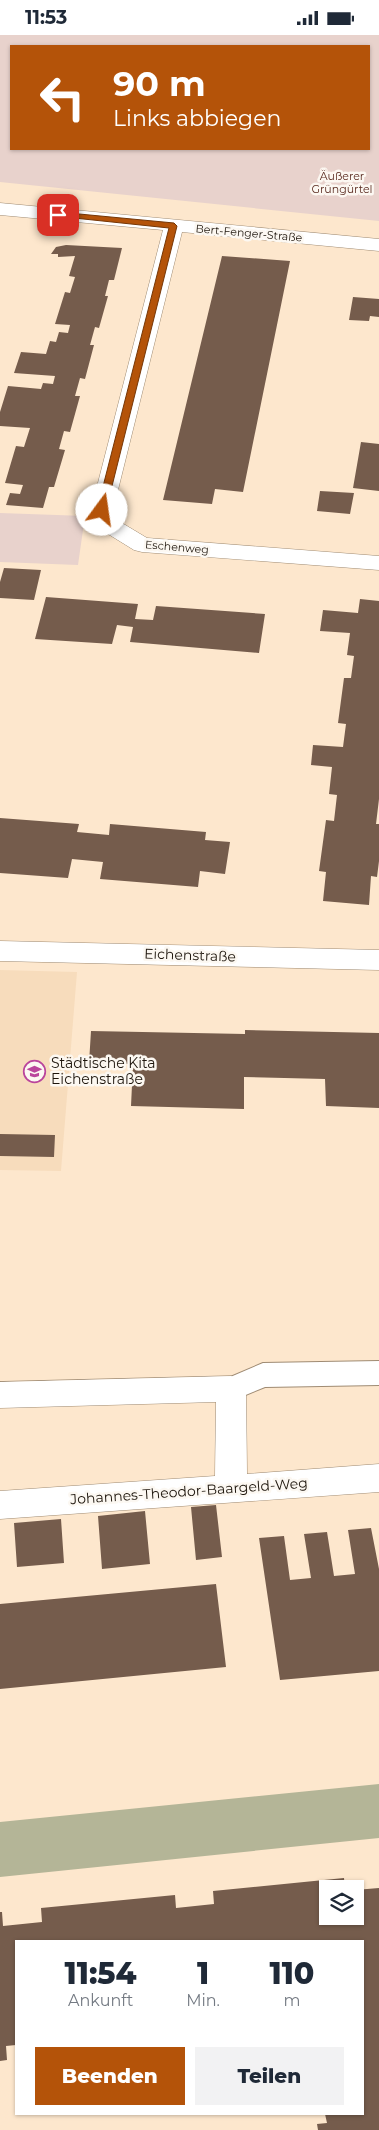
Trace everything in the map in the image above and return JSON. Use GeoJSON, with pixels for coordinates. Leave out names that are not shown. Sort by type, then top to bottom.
{"type":"FeatureCollection","features":[{"type":"Feature","properties":{"kind":"street","name":"Bert-Fenger-Straße"},"geometry":{"type":"LineString","coordinates":[[0,209],[379,245]]}},
{"type":"Feature","properties":{"kind":"street","name":"Eschenweg"},"geometry":{"type":"LineString","coordinates":[[174,226],[102,510],[108,524],[142,545],[379,563]]}},
{"type":"Feature","properties":{"kind":"street","name":"Eichenstraße"},"geometry":{"type":"LineString","coordinates":[[0,951],[379,960]]}},
{"type":"Feature","properties":{"kind":"street"},"geometry":{"type":"LineString","coordinates":[[0,1395],[231,1389],[231,1488]]}},
{"type":"Feature","properties":{"kind":"street","name":"Johannes-Theodor-Baargeld-Weg"},"geometry":{"type":"LineString","coordinates":[[0,1505],[379,1478]]}},
{"type":"Feature","properties":{"kind":"lane"},"geometry":{"type":"LineString","coordinates":[[231,1389],[263,1375],[379,1373]]}},
{"type":"Feature","properties":{"kind":"shaded area","name":"Städtische Kita Eichenstraße"},"geometry":{"type":"Polygon","coordinates":[[[0,970],[77,972],[61,1171],[0,1170],[0,970]]]}},
{"type":"Feature","properties":{"kind":"shaded area"},"geometry":{"type":"Polygon","coordinates":[[[379,1784],[379,1838],[0,1877],[0,1822],[379,1784]]]}},
{"type":"Feature","properties":{"kind":"green space","name":"Äußerer Grüngürtel"},"geometry":{"type":"Polygon","coordinates":[[[0,35],[379,35],[379,221],[0,182],[0,35]]]}},
{"type":"Feature","properties":{"kind":"green space"},"geometry":{"type":"Polygon","coordinates":[[[0,513],[85,516],[78,565],[0,562],[0,513]]]}},
{"type":"Feature","properties":{"kind":"building"},"geometry":{"type":"Polygon","coordinates":[[[66,245],[122,248],[114,280],[109,280],[105,296],[108,296],[99,328],[95,327],[90,345],[94,345],[85,379],[80,378],[75,396],[80,396],[70,432],[64,431],[59,449],[65,450],[54,487],[49,487],[43,508],[6,505],[10,493],[20,494],[23,485],[5,483],[16,446],[24,447],[30,428],[0,426],[0,412],[8,386],[41,389],[43,383],[53,384],[55,376],[14,373],[21,352],[46,354],[50,341],[56,342],[59,332],[68,333],[70,325],[55,324],[65,292],[70,293],[75,277],[69,276],[75,256],[58,257],[58,254],[51,254],[56,247],[66,245]]]}},
{"type":"Feature","properties":{"kind":"building"},"geometry":{"type":"Polygon","coordinates":[[[222,256],[290,261],[243,492],[215,489],[212,504],[163,500],[222,256]]]}},
{"type":"Feature","properties":{"kind":"building"},"geometry":{"type":"Polygon","coordinates":[[[353,297],[379,299],[379,317],[370,316],[369,321],[349,320],[353,297]]]}},
{"type":"Feature","properties":{"kind":"building"},"geometry":{"type":"Polygon","coordinates":[[[361,442],[379,444],[379,491],[353,488],[361,442]]]}},
{"type":"Feature","properties":{"kind":"building"},"geometry":{"type":"Polygon","coordinates":[[[320,491],[354,493],[350,514],[317,511],[320,491]]]}},
{"type":"Feature","properties":{"kind":"building"},"geometry":{"type":"Polygon","coordinates":[[[4,568],[41,570],[34,600],[0,598],[0,582],[4,568]]]}},
{"type":"Feature","properties":{"kind":"building"},"geometry":{"type":"Polygon","coordinates":[[[46,597],[138,604],[135,619],[153,620],[156,606],[265,614],[259,653],[130,642],[133,627],[117,625],[112,644],[35,639],[46,597]]]}},
{"type":"Feature","properties":{"kind":"building"},"geometry":{"type":"Polygon","coordinates":[[[360,599],[379,601],[379,799],[376,824],[379,824],[379,861],[377,877],[371,876],[369,905],[323,901],[326,872],[319,871],[326,820],[334,821],[337,795],[329,794],[332,767],[311,765],[313,745],[343,747],[346,724],[338,723],[344,678],[351,678],[354,656],[347,655],[350,633],[320,631],[323,610],[358,613],[360,599]]]}},
{"type":"Feature","properties":{"kind":"building"},"geometry":{"type":"Polygon","coordinates":[[[0,818],[79,824],[77,832],[109,835],[110,824],[206,832],[205,840],[230,842],[225,874],[200,871],[198,887],[100,879],[103,862],[72,859],[68,878],[0,873],[0,818]]]}},
{"type":"Feature","properties":{"kind":"building"},"geometry":{"type":"Polygon","coordinates":[[[245,1030],[379,1033],[379,1108],[326,1106],[325,1079],[244,1077],[244,1109],[131,1106],[133,1064],[89,1063],[91,1031],[245,1034],[245,1030]]]}},
{"type":"Feature","properties":{"kind":"building"},"geometry":{"type":"Polygon","coordinates":[[[0,1134],[55,1135],[54,1157],[0,1156],[0,1134]]]}},
{"type":"Feature","properties":{"kind":"building"},"geometry":{"type":"Polygon","coordinates":[[[216,1505],[222,1557],[196,1560],[191,1507],[216,1505]]]}},
{"type":"Feature","properties":{"kind":"building"},"geometry":{"type":"Polygon","coordinates":[[[145,1511],[150,1564],[102,1569],[98,1516],[145,1511]]]}},
{"type":"Feature","properties":{"kind":"building"},"geometry":{"type":"Polygon","coordinates":[[[61,1519],[64,1563],[17,1567],[14,1523],[61,1519]]]}},
{"type":"Feature","properties":{"kind":"building"},"geometry":{"type":"Polygon","coordinates":[[[371,1528],[379,1569],[379,1671],[280,1680],[259,1538],[284,1536],[290,1580],[311,1578],[304,1534],[327,1532],[334,1576],[355,1574],[348,1530],[371,1528]]]}},
{"type":"Feature","properties":{"kind":"building"},"geometry":{"type":"Polygon","coordinates":[[[216,1584],[226,1667],[0,1689],[0,1604],[216,1584]]]}},
{"type":"Feature","properties":{"kind":"building"},"geometry":{"type":"Polygon","coordinates":[[[344,1878],[344,1880],[324,1880],[344,1878]]]}},
{"type":"Feature","properties":{"kind":"building"},"geometry":{"type":"Polygon","coordinates":[[[319,1880],[319,1925],[364,1925],[364,1889],[379,1888],[379,2130],[318,2130],[317,2124],[327,2123],[325,2115],[364,2115],[364,1940],[15,1940],[15,2045],[6,2046],[7,2060],[0,2061],[0,1912],[2,1912],[3,1926],[42,1922],[41,1908],[175,1895],[176,1908],[214,1904],[213,1891],[319,1880]]]}},
{"type":"Feature","properties":{"kind":"place","name":"Städtische Kita Eichenstraße"},"geometry":{"type":"Point","coordinates":[35,1071]}},
{"type":"Feature","properties":{"kind":"route"},"geometry":{"type":"LineString","coordinates":[[58,215],[174,226],[102,510]]}}]}
